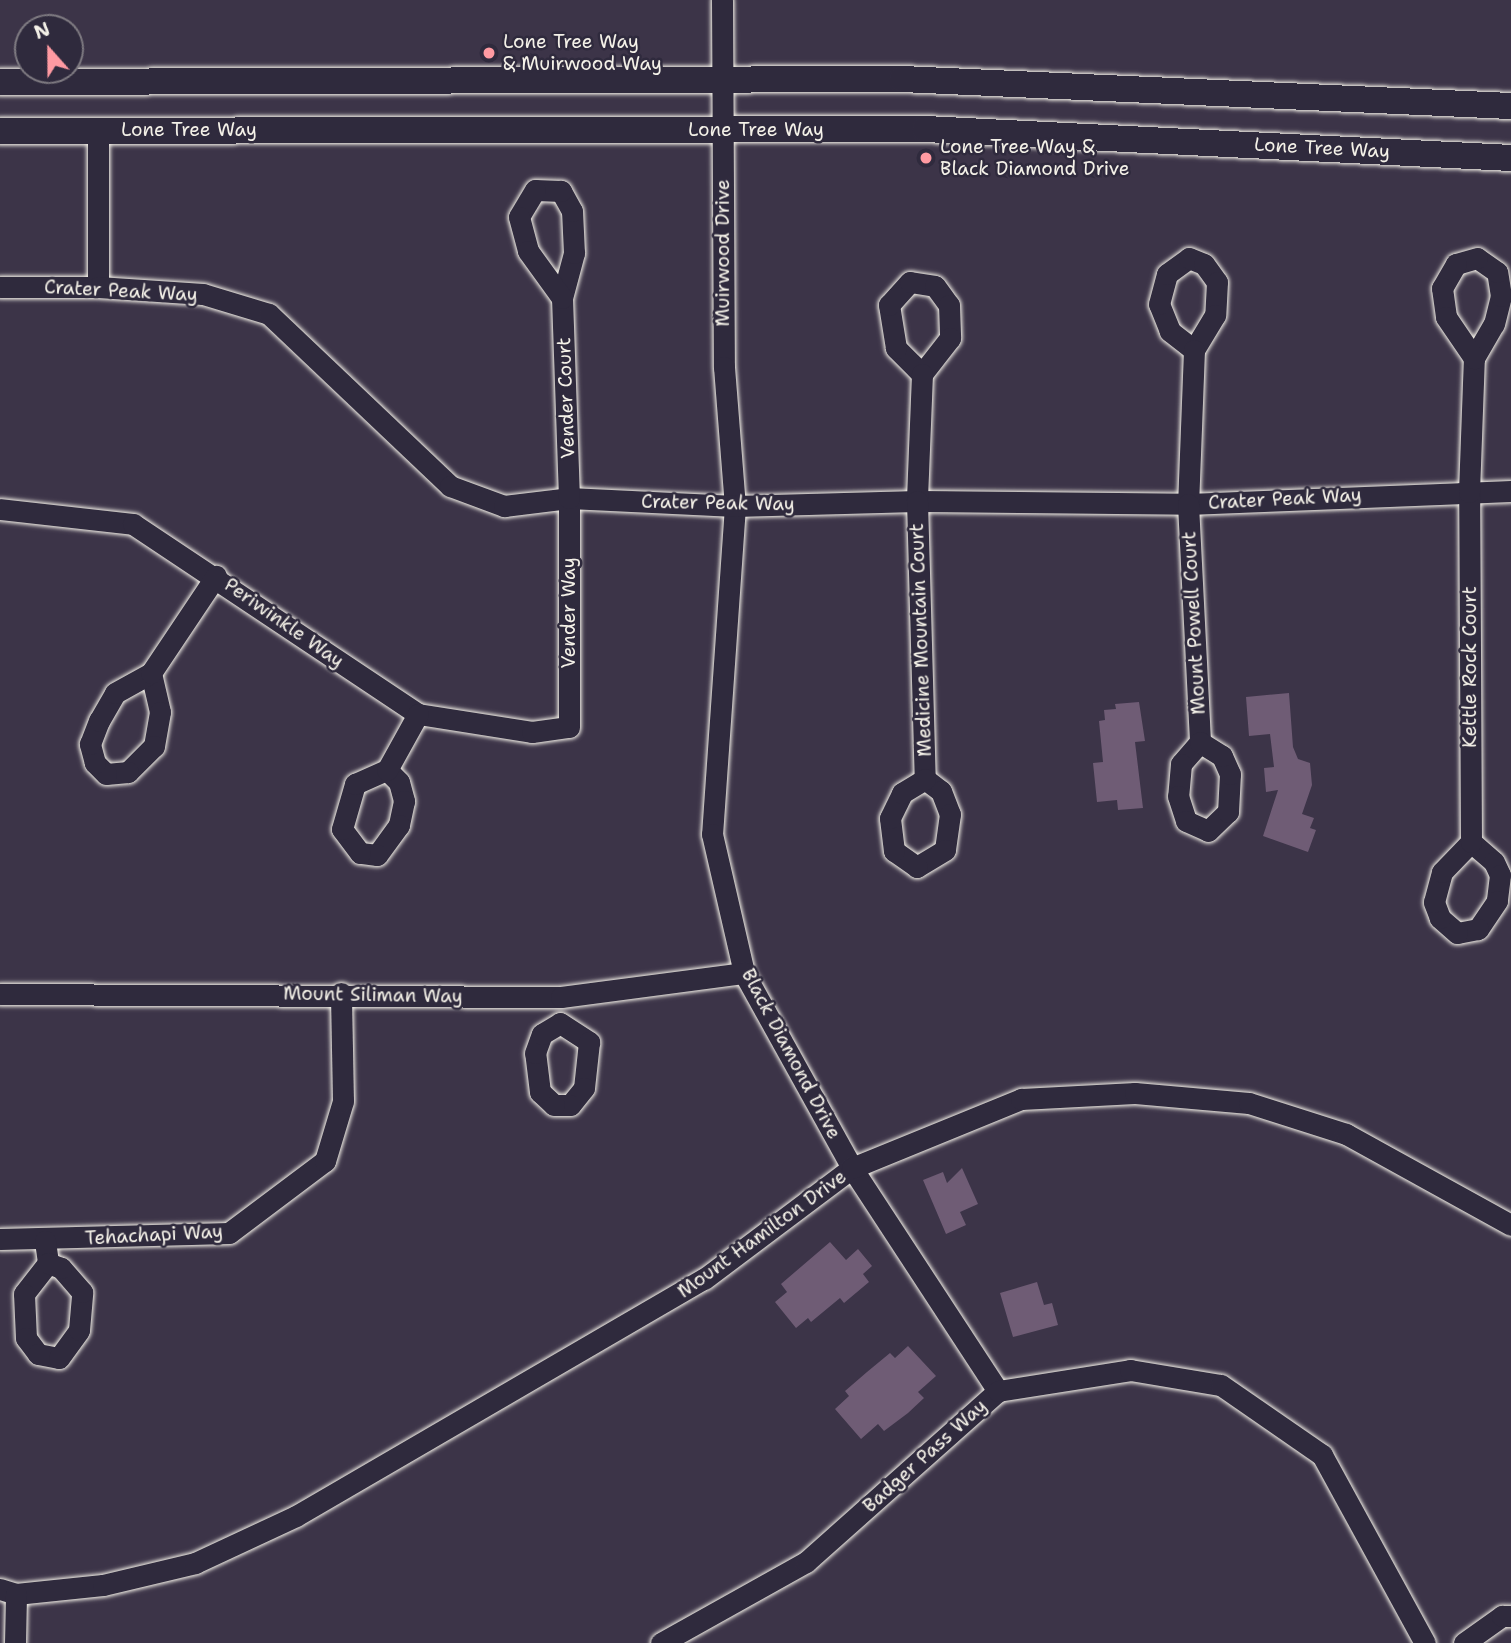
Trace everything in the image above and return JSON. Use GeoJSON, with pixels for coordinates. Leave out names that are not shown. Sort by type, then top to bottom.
{"type":"FeatureCollection","features":[{"type":"Feature","properties":{"kind":"main road"},"geometry":{"type":"LineString","coordinates":[[0,82],[902,79],[1511,106]]}},
{"type":"Feature","properties":{"kind":"main road","name":"Lone Tree Way"},"geometry":{"type":"LineString","coordinates":[[0,131],[925,129],[1511,158]]}},
{"type":"Feature","properties":{"kind":"street","name":"Muirwood Drive"},"geometry":{"type":"LineString","coordinates":[[722,0],[724,367],[735,506]]}},
{"type":"Feature","properties":{"kind":"street"},"geometry":{"type":"LineString","coordinates":[[98,130],[98,287]]}},
{"type":"Feature","properties":{"kind":"street","name":"Crater Peak Way"},"geometry":{"type":"LineString","coordinates":[[0,288],[98,287],[203,294],[269,314],[450,486],[504,506],[569,498],[735,506],[917,501],[1188,503],[1511,491]]}},
{"type":"Feature","properties":{"kind":"street","name":"Vender Court"},"geometry":{"type":"LineString","coordinates":[[562,298],[569,498]]}},
{"type":"Feature","properties":{"kind":"street","name":"Mount Powell Court"},"geometry":{"type":"LineString","coordinates":[[1194,350],[1188,503],[1200,743]]}},
{"type":"Feature","properties":{"kind":"street","name":"Kettle Rock Court"},"geometry":{"type":"LineString","coordinates":[[1471,842],[1469,492],[1474,358]]}},
{"type":"Feature","properties":{"kind":"street","name":"Medicine Mountain Court"},"geometry":{"type":"LineString","coordinates":[[922,374],[917,501],[925,779]]}},
{"type":"Feature","properties":{"kind":"street","name":"Vender Way"},"geometry":{"type":"LineString","coordinates":[[569,498],[569,727]]}},
{"type":"Feature","properties":{"kind":"street","name":"Black Diamond Drive"},"geometry":{"type":"LineString","coordinates":[[735,506],[712,834],[744,973],[852,1168],[998,1391]]}},
{"type":"Feature","properties":{"kind":"street","name":"Periwinkle Way"},"geometry":{"type":"LineString","coordinates":[[0,509],[133,524],[216,576],[418,714],[532,732],[569,727]]}},
{"type":"Feature","properties":{"kind":"street"},"geometry":{"type":"LineString","coordinates":[[151,673],[160,712],[154,746],[128,772],[106,774],[95,763],[90,744],[99,721],[115,693],[151,673],[216,576]]}},
{"type":"Feature","properties":{"kind":"street"},"geometry":{"type":"LineString","coordinates":[[387,770],[418,714]]}},
{"type":"Feature","properties":{"kind":"street","name":"Mount Siliman Way"},"geometry":{"type":"LineString","coordinates":[[0,994],[341,993],[561,997],[744,973]]}},
{"type":"Feature","properties":{"kind":"street","name":"Tehachapi Way"},"geometry":{"type":"LineString","coordinates":[[0,1239],[45,1241],[229,1233],[325,1161],[343,1101],[341,993]]}},
{"type":"Feature","properties":{"kind":"street"},"geometry":{"type":"LineString","coordinates":[[560,1023],[561,997]]}},
{"type":"Feature","properties":{"kind":"street","name":"Mount Hamilton Drive"},"geometry":{"type":"LineString","coordinates":[[8,1591],[103,1585],[195,1563],[296,1516],[705,1279],[852,1168],[1021,1099],[1135,1093],[1249,1103],[1346,1134],[1511,1225]]}},
{"type":"Feature","properties":{"kind":"street"},"geometry":{"type":"LineString","coordinates":[[45,1241],[48,1263]]}},
{"type":"Feature","properties":{"kind":"street","name":"Badger Pass Way"},"geometry":{"type":"LineString","coordinates":[[661,1643],[806,1562],[998,1391],[1130,1370],[1221,1385],[1322,1455],[1425,1643]]}},
{"type":"Feature","properties":{"kind":"street"},"geometry":{"type":"LineString","coordinates":[[8,1591],[15,1643]]}},
{"type":"Feature","properties":{"kind":"street"},"geometry":{"type":"LineString","coordinates":[[1464,1643],[1502,1616],[1511,1616]]}},
{"type":"Feature","properties":{"kind":"building"},"geometry":{"type":"Polygon","coordinates":[[[1289,693],[1293,747],[1298,759],[1310,763],[1312,785],[1302,814],[1314,818],[1310,828],[1316,830],[1308,852],[1263,836],[1278,790],[1266,792],[1264,768],[1274,767],[1270,734],[1249,736],[1246,697],[1289,693]]]}},
{"type":"Feature","properties":{"kind":"building"},"geometry":{"type":"Polygon","coordinates":[[[1139,702],[1145,741],[1135,742],[1143,808],[1118,810],[1117,800],[1097,802],[1093,763],[1103,762],[1099,721],[1105,720],[1104,710],[1116,709],[1115,704],[1139,702]]]}},
{"type":"Feature","properties":{"kind":"building"},"geometry":{"type":"Polygon","coordinates":[[[962,1168],[978,1204],[960,1212],[966,1225],[946,1234],[923,1180],[943,1172],[947,1183],[962,1168]]]}},
{"type":"Feature","properties":{"kind":"building"},"geometry":{"type":"Polygon","coordinates":[[[830,1242],[846,1260],[858,1249],[872,1266],[863,1274],[869,1282],[844,1303],[840,1298],[811,1322],[808,1318],[796,1328],[775,1302],[787,1292],[781,1284],[830,1242]]]}},
{"type":"Feature","properties":{"kind":"building"},"geometry":{"type":"Polygon","coordinates":[[[1037,1282],[1044,1305],[1052,1303],[1058,1325],[1013,1337],[1000,1293],[1037,1282]]]}},
{"type":"Feature","properties":{"kind":"building"},"geometry":{"type":"Polygon","coordinates":[[[908,1346],[936,1376],[918,1392],[924,1398],[908,1413],[884,1431],[878,1424],[861,1439],[835,1409],[849,1396],[845,1391],[867,1372],[890,1353],[895,1358],[908,1346]]]}},
{"type":"Feature","properties":{"kind":"place","name":"Lone Tree Way & Muirwood Way"},"geometry":{"type":"Point","coordinates":[489,53]}},
{"type":"Feature","properties":{"kind":"place","name":"Lone Tree Way & Black Diamond Drive"},"geometry":{"type":"Point","coordinates":[926,158]}}]}
